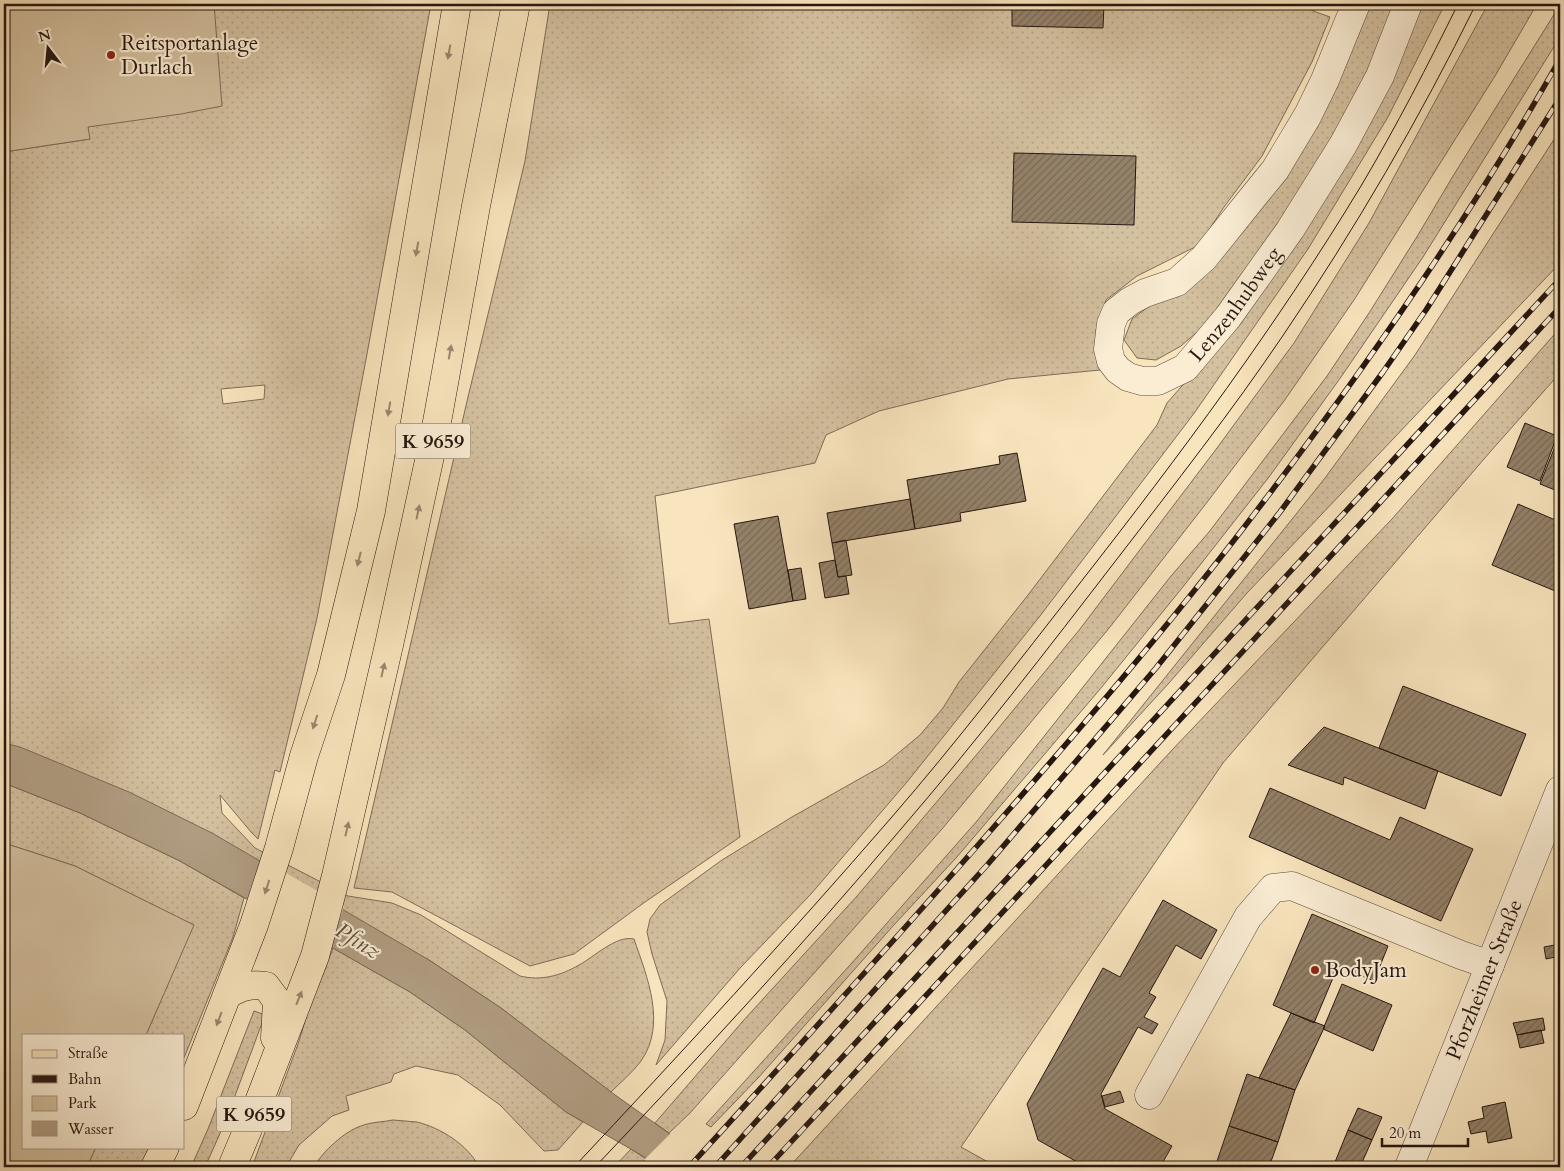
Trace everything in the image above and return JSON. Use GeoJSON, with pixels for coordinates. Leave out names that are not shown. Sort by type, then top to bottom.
{"type":"FeatureCollection","features":[{"type":"Feature","properties":{"kind":"main road","name":"K 9659"},"geometry":{"type":"LineString","coordinates":[[185,1103],[254,925],[279,848],[304,756],[330,675],[371,511],[457,4]]}},
{"type":"Feature","properties":{"kind":"main road","name":"K 9659"},"geometry":{"type":"LineString","coordinates":[[232,1167],[315,956],[336,876],[435,433],[476,206],[516,4]]}},
{"type":"Feature","properties":{"kind":"main road"},"geometry":{"type":"LineString","coordinates":[[228,994],[242,986],[255,985],[266,986],[273,994],[277,1001],[274,1059]]}},
{"type":"Feature","properties":{"kind":"main road"},"geometry":{"type":"LineString","coordinates":[[156,1167],[165,1148]]}},
{"type":"Feature","properties":{"kind":"street","name":"Lenzenhubweg"},"geometry":{"type":"LineString","coordinates":[[1356,4],[1325,80],[1308,115],[1269,176],[1204,258],[1177,282],[1138,297],[1116,312],[1111,324],[1108,349],[1111,361],[1118,370],[1142,381],[1158,380],[1185,368],[1228,317],[1290,230],[1343,145],[1380,76],[1408,4]]}},
{"type":"Feature","properties":{"kind":"street","name":"Pforzheimer Straße"},"geometry":{"type":"LineString","coordinates":[[1409,1167],[1560,790]]}},
{"type":"Feature","properties":{"kind":"street"},"geometry":{"type":"LineString","coordinates":[[1149,1094],[1248,917],[1274,888],[1292,886],[1490,965]]}},
{"type":"Feature","properties":{"kind":"green space","name":"Reitsportanlage Durlach"},"geometry":{"type":"Polygon","coordinates":[[[4,4],[214,4],[222,106],[181,114],[88,127],[90,139],[4,152],[4,4]]]}},
{"type":"Feature","properties":{"kind":"green space"},"geometry":{"type":"Polygon","coordinates":[[[11,4],[431,4],[317,618],[280,772],[275,770],[258,839],[220,795],[222,813],[255,848],[348,896],[392,903],[421,915],[520,976],[543,978],[558,975],[579,965],[613,943],[620,940],[634,939],[649,985],[654,1016],[653,1032],[649,1047],[641,1061],[611,1092],[501,1008],[429,960],[4,743],[4,152],[90,139],[11,4]],[[265,385],[221,389],[223,404],[264,399],[265,385]]]}},
{"type":"Feature","properties":{"kind":"green space"},"geometry":{"type":"Polygon","coordinates":[[[550,4],[1315,4],[1313,11],[1330,17],[1312,62],[1262,156],[1224,207],[1199,245],[1137,276],[1106,300],[1096,330],[1097,362],[1100,370],[1008,379],[879,411],[826,435],[815,463],[655,496],[669,624],[709,619],[740,837],[645,902],[574,954],[530,966],[392,892],[354,888],[525,161],[550,4]]]}},
{"type":"Feature","properties":{"kind":"green space"},"geometry":{"type":"Polygon","coordinates":[[[1364,4],[1403,4],[1376,73],[1222,310],[1181,346],[1156,360],[1137,358],[1124,340],[1132,319],[1209,265],[1364,4]]]}},
{"type":"Feature","properties":{"kind":"green space"},"geometry":{"type":"Polygon","coordinates":[[[1418,4],[1445,4],[1388,117],[1308,249],[1195,412],[1040,616],[907,782],[811,894],[741,967],[656,1065],[665,1040],[667,1001],[647,932],[650,919],[660,905],[722,860],[792,817],[884,765],[920,735],[943,708],[959,682],[1028,595],[1157,425],[1167,403],[1196,370],[1418,4]]]}},
{"type":"Feature","properties":{"kind":"green space"},"geometry":{"type":"Polygon","coordinates":[[[1488,4],[1537,4],[1495,76],[1354,300],[1284,401],[1110,627],[942,829],[690,1113],[669,1133],[655,1123],[743,1021],[858,895],[978,753],[1080,629],[1217,448],[1294,343],[1369,223],[1488,4]]]}},
{"type":"Feature","properties":{"kind":"green space"},"geometry":{"type":"Polygon","coordinates":[[[1560,5],[1560,37],[1423,257],[1341,377],[1269,477],[1101,688],[956,858],[759,1077],[711,1127],[706,1124],[977,821],[1171,576],[1209,532],[1327,376],[1369,313],[1560,5]]]}},
{"type":"Feature","properties":{"kind":"green space"},"geometry":{"type":"Polygon","coordinates":[[[1560,130],[1560,263],[1247,593],[1103,755],[1325,478],[1415,355],[1560,130]]]}},
{"type":"Feature","properties":{"kind":"green space"},"geometry":{"type":"Polygon","coordinates":[[[1560,328],[1560,373],[1223,763],[961,1147],[997,1167],[789,1167],[1172,750],[1392,519],[1560,328]]]}},
{"type":"Feature","properties":{"kind":"green space"},"geometry":{"type":"Polygon","coordinates":[[[4,783],[80,813],[180,861],[244,898],[233,937],[185,1056],[185,1034],[146,1034],[193,925],[75,866],[4,843],[4,783]]]}},
{"type":"Feature","properties":{"kind":"green space"},"geometry":{"type":"Polygon","coordinates":[[[4,843],[75,866],[194,925],[146,1034],[22,1034],[22,1148],[96,1148],[87,1167],[4,1167],[4,843]]]}},
{"type":"Feature","properties":{"kind":"green space"},"geometry":{"type":"Polygon","coordinates":[[[333,948],[410,992],[465,1030],[566,1112],[583,1122],[558,1150],[544,1151],[500,1105],[458,1075],[416,1066],[394,1074],[391,1082],[346,1096],[349,1110],[332,1116],[299,1145],[286,1167],[252,1167],[298,1044],[319,976],[322,977],[333,948]]]}},
{"type":"Feature","properties":{"kind":"green space"},"geometry":{"type":"Polygon","coordinates":[[[254,1011],[265,1015],[226,1120],[205,1167],[191,1167],[208,1129],[254,1011]]]}},
{"type":"Feature","properties":{"kind":"green space"},"geometry":{"type":"Polygon","coordinates":[[[393,1120],[417,1122],[435,1128],[461,1145],[479,1167],[314,1167],[328,1149],[348,1132],[365,1125],[393,1120]]]}},
{"type":"Feature","properties":{"kind":"green space"},"geometry":{"type":"Polygon","coordinates":[[[96,1148],[149,1148],[141,1167],[87,1167],[96,1148]]]}},
{"type":"Feature","properties":{"kind":"green space"},"geometry":{"type":"Polygon","coordinates":[[[631,1149],[646,1159],[637,1167],[614,1167],[631,1149]]]}},
{"type":"Feature","properties":{"kind":"water","name":"Pfinz"},"geometry":{"type":"Polygon","coordinates":[[[4,743],[20,747],[129,792],[212,833],[429,960],[501,1008],[611,1092],[716,1167],[660,1167],[566,1112],[465,1030],[410,992],[180,861],[80,813],[4,783],[4,743]]]}},
{"type":"Feature","properties":{"kind":"pier"},"geometry":{"type":"Polygon","coordinates":[[[261,859],[344,906],[330,949],[248,903],[261,859]]]}},
{"type":"Feature","properties":{"kind":"pier"},"geometry":{"type":"Polygon","coordinates":[[[672,1132],[719,1167],[655,1167],[644,1160],[672,1132]]]}},
{"type":"Feature","properties":{"kind":"building"},"geometry":{"type":"Polygon","coordinates":[[[1012,4],[1104,4],[1103,28],[1012,26],[1012,4]]]}},
{"type":"Feature","properties":{"kind":"building"},"geometry":{"type":"Polygon","coordinates":[[[1014,153],[1136,156],[1134,225],[1012,222],[1014,153]]]}},
{"type":"Feature","properties":{"kind":"building"},"geometry":{"type":"Polygon","coordinates":[[[1525,423],[1557,436],[1540,481],[1507,467],[1525,423]]]}},
{"type":"Feature","properties":{"kind":"building"},"geometry":{"type":"Polygon","coordinates":[[[1558,439],[1560,440],[1560,492],[1540,484],[1558,439]]]}},
{"type":"Feature","properties":{"kind":"building"},"geometry":{"type":"Polygon","coordinates":[[[1017,453],[1026,501],[960,513],[961,521],[915,529],[907,480],[1000,464],[999,456],[1017,453]]]}},
{"type":"Feature","properties":{"kind":"building"},"geometry":{"type":"Polygon","coordinates":[[[910,499],[915,529],[832,543],[827,513],[910,499]]]}},
{"type":"Feature","properties":{"kind":"building"},"geometry":{"type":"Polygon","coordinates":[[[1518,504],[1560,522],[1560,593],[1492,565],[1518,504]]]}},
{"type":"Feature","properties":{"kind":"building"},"geometry":{"type":"Polygon","coordinates":[[[778,516],[793,601],[749,609],[734,524],[778,516]]]}},
{"type":"Feature","properties":{"kind":"building"},"geometry":{"type":"Polygon","coordinates":[[[846,540],[852,575],[838,577],[832,543],[846,540]]]}},
{"type":"Feature","properties":{"kind":"building"},"geometry":{"type":"Polygon","coordinates":[[[835,560],[838,577],[846,576],[849,594],[825,598],[819,563],[835,560]]]}},
{"type":"Feature","properties":{"kind":"building"},"geometry":{"type":"Polygon","coordinates":[[[801,568],[806,599],[793,601],[788,570],[801,568]]]}},
{"type":"Feature","properties":{"kind":"building"},"geometry":{"type":"Polygon","coordinates":[[[1403,686],[1526,734],[1501,796],[1379,748],[1403,686]]]}},
{"type":"Feature","properties":{"kind":"building"},"geometry":{"type":"Polygon","coordinates":[[[1324,727],[1438,771],[1425,809],[1344,777],[1343,785],[1288,765],[1324,727]]]}},
{"type":"Feature","properties":{"kind":"building"},"geometry":{"type":"Polygon","coordinates":[[[1270,788],[1390,840],[1400,817],[1473,849],[1441,921],[1249,837],[1270,788]]]}},
{"type":"Feature","properties":{"kind":"building"},"geometry":{"type":"Polygon","coordinates":[[[1163,900],[1217,930],[1201,959],[1176,945],[1149,993],[1156,997],[1144,1017],[1158,1024],[1152,1034],[1138,1027],[1101,1094],[1105,1109],[1172,1146],[1163,1162],[1172,1167],[1086,1167],[1038,1140],[1027,1104],[1103,968],[1120,977],[1163,900]]]}},
{"type":"Feature","properties":{"kind":"building"},"geometry":{"type":"Polygon","coordinates":[[[1312,914],[1388,946],[1374,981],[1338,966],[1314,1023],[1273,1005],[1312,914]]]}},
{"type":"Feature","properties":{"kind":"building"},"geometry":{"type":"Polygon","coordinates":[[[1560,944],[1560,956],[1546,959],[1544,947],[1560,944]]]}},
{"type":"Feature","properties":{"kind":"building"},"geometry":{"type":"Polygon","coordinates":[[[1342,984],[1392,1005],[1373,1051],[1323,1029],[1342,984]]]}},
{"type":"Feature","properties":{"kind":"building"},"geometry":{"type":"Polygon","coordinates":[[[1291,1013],[1325,1026],[1295,1090],[1259,1078],[1291,1013]]]}},
{"type":"Feature","properties":{"kind":"building"},"geometry":{"type":"Polygon","coordinates":[[[1543,1018],[1545,1030],[1517,1035],[1513,1023],[1543,1018]]]}},
{"type":"Feature","properties":{"kind":"building"},"geometry":{"type":"Polygon","coordinates":[[[1541,1030],[1544,1043],[1520,1048],[1517,1035],[1541,1030]]]}},
{"type":"Feature","properties":{"kind":"building"},"geometry":{"type":"Polygon","coordinates":[[[1247,1074],[1295,1090],[1278,1142],[1229,1126],[1247,1074]]]}},
{"type":"Feature","properties":{"kind":"building"},"geometry":{"type":"Polygon","coordinates":[[[1120,1091],[1124,1102],[1105,1107],[1102,1096],[1120,1091]]]}},
{"type":"Feature","properties":{"kind":"building"},"geometry":{"type":"Polygon","coordinates":[[[1505,1102],[1512,1138],[1488,1143],[1486,1131],[1471,1134],[1468,1122],[1484,1118],[1482,1107],[1505,1102]]]}},
{"type":"Feature","properties":{"kind":"building"},"geometry":{"type":"Polygon","coordinates":[[[1358,1108],[1382,1117],[1372,1140],[1348,1130],[1358,1108]]]}},
{"type":"Feature","properties":{"kind":"building"},"geometry":{"type":"Polygon","coordinates":[[[1229,1126],[1278,1142],[1269,1167],[1215,1167],[1229,1126]]]}},
{"type":"Feature","properties":{"kind":"building"},"geometry":{"type":"Polygon","coordinates":[[[1348,1130],[1372,1140],[1360,1167],[1333,1167],[1348,1130]]]}},
{"type":"Feature","properties":{"kind":"tram line"},"geometry":{"type":"LineString","coordinates":[[574,1167],[774,951],[916,789],[1154,487],[1262,339],[1329,238],[1387,141],[1458,4]]}},
{"type":"Feature","properties":{"kind":"tram line"},"geometry":{"type":"LineString","coordinates":[[595,1167],[789,958],[929,796],[1038,661],[1202,448],[1284,334],[1361,214],[1409,131],[1476,4]]}},
{"type":"Feature","properties":{"kind":"railway"},"geometry":{"type":"LineString","coordinates":[[689,1167],[896,938],[1041,773],[1192,594],[1343,395],[1419,285],[1492,173],[1560,59]]}},
{"type":"Feature","properties":{"kind":"railway"},"geometry":{"type":"LineString","coordinates":[[715,1167],[988,864],[1156,668],[1280,512],[1426,310],[1560,98]]}},
{"type":"Feature","properties":{"kind":"railway"},"geometry":{"type":"LineString","coordinates":[[741,1167],[1560,279]]}},
{"type":"Feature","properties":{"kind":"railway"},"geometry":{"type":"LineString","coordinates":[[768,1167],[1560,307]]}},
{"type":"Feature","properties":{"kind":"place","name":"Reitsportanlage Durlach"},"geometry":{"type":"Point","coordinates":[111,55]}},
{"type":"Feature","properties":{"kind":"place","name":"BodyJam"},"geometry":{"type":"Point","coordinates":[1315,970]}}]}
